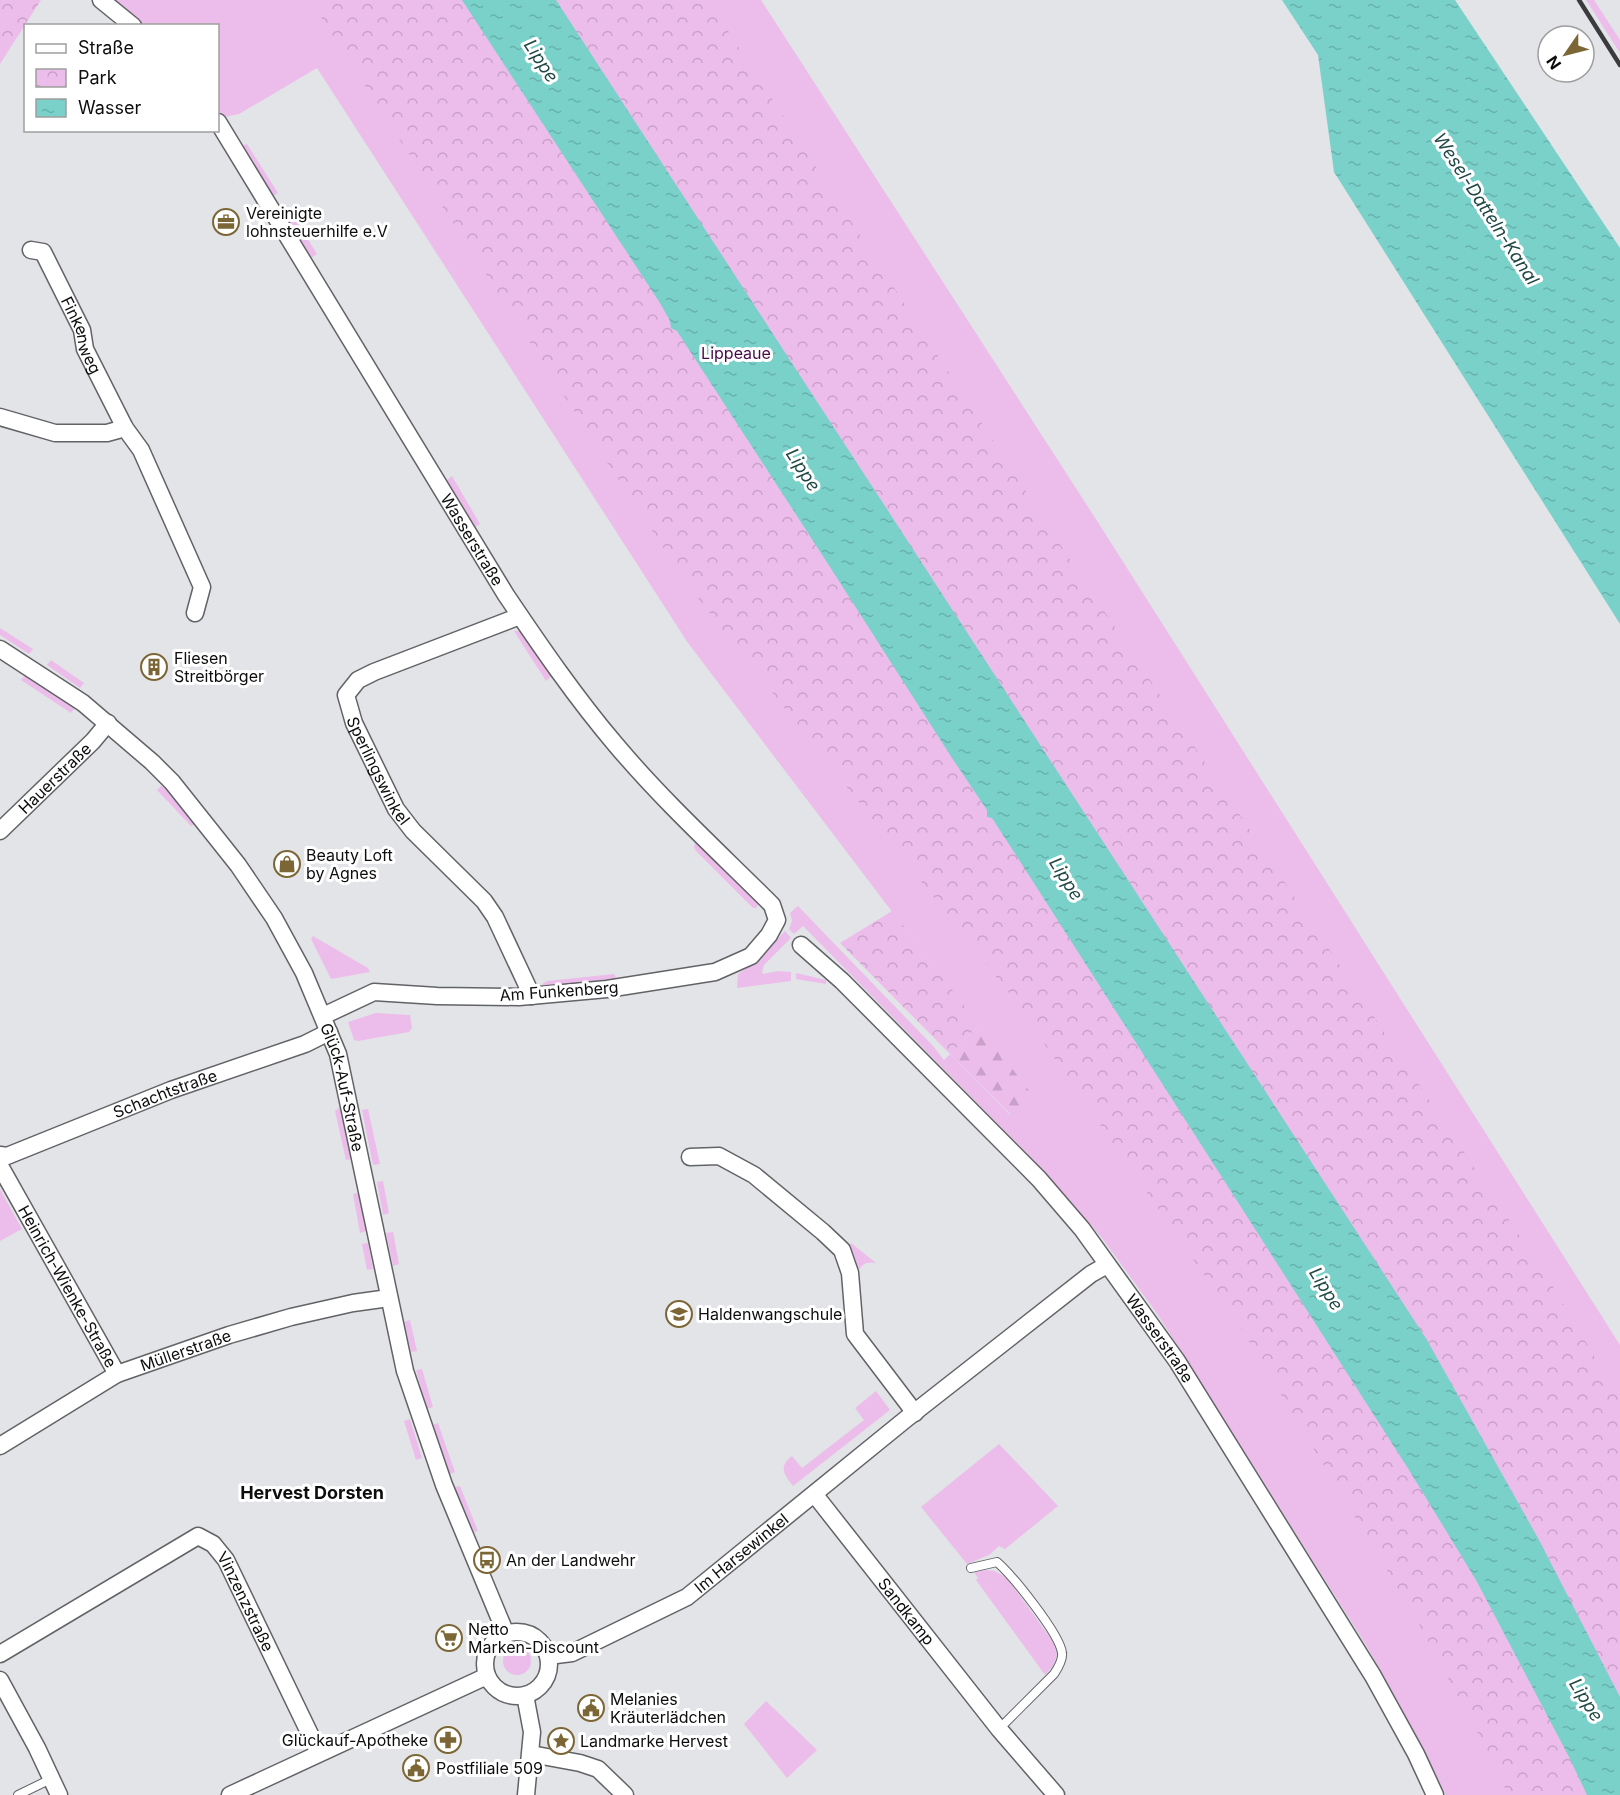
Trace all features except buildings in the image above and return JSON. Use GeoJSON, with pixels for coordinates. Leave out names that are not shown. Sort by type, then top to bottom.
{"type":"FeatureCollection","features":[{"type":"Feature","properties":{"kind":"street"},"geometry":{"type":"LineString","coordinates":[[101,0],[131,24]]}},
{"type":"Feature","properties":{"kind":"street","name":"Wasserstraße"},"geometry":{"type":"LineString","coordinates":[[219,124],[520,616],[563,677],[616,745],[772,905],[777,920]]}},
{"type":"Feature","properties":{"kind":"street","name":"Finkenweg"},"geometry":{"type":"LineString","coordinates":[[30,250],[43,252],[82,330],[85,349],[126,428],[141,450],[202,587],[195,613]]}},
{"type":"Feature","properties":{"kind":"street"},"geometry":{"type":"LineString","coordinates":[[0,417],[55,433],[107,433],[126,428]]}},
{"type":"Feature","properties":{"kind":"street","name":"Sperlingswinkel"},"geometry":{"type":"LineString","coordinates":[[520,616],[374,672],[358,680],[346,695],[354,723],[396,809],[413,831],[484,901],[495,917],[532,996]]}},
{"type":"Feature","properties":{"kind":"street","name":"Glück-Auf-Straße"},"geometry":{"type":"LineString","coordinates":[[0,649],[75,698],[108,723],[172,782],[238,865],[274,918],[304,973],[338,1054],[405,1371],[444,1485],[506,1634]]}},
{"type":"Feature","properties":{"kind":"street","name":"Hauerstraße"},"geometry":{"type":"LineString","coordinates":[[0,831],[93,741],[108,723]]}},
{"type":"Feature","properties":{"kind":"street","name":"Am Funkenberg"},"geometry":{"type":"LineString","coordinates":[[326,1024],[374,992],[437,996],[532,996],[607,989],[715,972],[751,956],[777,920]]}},
{"type":"Feature","properties":{"kind":"street","name":"Wasserstraße"},"geometry":{"type":"LineString","coordinates":[[801,945],[842,981],[1039,1179],[1082,1229],[1177,1360],[1373,1676],[1416,1754],[1435,1795]]}},
{"type":"Feature","properties":{"kind":"street","name":"Schachtstraße"},"geometry":{"type":"LineString","coordinates":[[0,1155],[7,1156],[171,1090],[311,1041],[326,1024]]}},
{"type":"Feature","properties":{"kind":"street"},"geometry":{"type":"LineString","coordinates":[[690,1156],[719,1156],[754,1175],[842,1250],[849,1273],[855,1334],[915,1413]]}},
{"type":"Feature","properties":{"kind":"street","name":"Heinrich-Wienke-Straße"},"geometry":{"type":"LineString","coordinates":[[0,1166],[117,1374]]}},
{"type":"Feature","properties":{"kind":"street","name":"Im Harsewinkel"},"geometry":{"type":"LineString","coordinates":[[548,1656],[572,1653],[687,1597],[915,1413],[1091,1274],[1107,1265]]}},
{"type":"Feature","properties":{"kind":"street","name":"Müllerstraße"},"geometry":{"type":"LineString","coordinates":[[0,1446],[117,1374],[229,1335],[291,1317],[353,1303],[389,1298]]}},
{"type":"Feature","properties":{"kind":"street","name":"Sandkamp"},"geometry":{"type":"LineString","coordinates":[[815,1495],[999,1730],[1056,1795]]}},
{"type":"Feature","properties":{"kind":"street","name":"Vinzenzstraße"},"geometry":{"type":"LineString","coordinates":[[0,1653],[198,1536],[213,1544],[226,1560],[319,1753]]}},
{"type":"Feature","properties":{"kind":"street"},"geometry":{"type":"LineString","coordinates":[[516,1632],[527,1633],[537,1639],[548,1656],[549,1666],[542,1684],[525,1695],[507,1694],[492,1684],[485,1666],[490,1646],[506,1634],[516,1632]]}},
{"type":"Feature","properties":{"kind":"street"},"geometry":{"type":"LineString","coordinates":[[230,1795],[488,1676]]}},
{"type":"Feature","properties":{"kind":"street"},"geometry":{"type":"LineString","coordinates":[[0,1680],[59,1795]]}},
{"type":"Feature","properties":{"kind":"street"},"geometry":{"type":"LineString","coordinates":[[525,1695],[532,1732],[526,1795]]}},
{"type":"Feature","properties":{"kind":"street"},"geometry":{"type":"LineString","coordinates":[[531,1754],[580,1763],[598,1769],[625,1795]]}},
{"type":"Feature","properties":{"kind":"lane"},"geometry":{"type":"LineString","coordinates":[[971,1568],[997,1562],[1011,1575],[1058,1640],[1062,1653],[1060,1665],[1054,1674],[999,1730]]}},
{"type":"Feature","properties":{"kind":"lane"},"geometry":{"type":"LineString","coordinates":[[18,1795],[51,1779]]}},
{"type":"Feature","properties":{"kind":"green space"},"geometry":{"type":"Polygon","coordinates":[[[0,0],[41,0],[24,24],[0,64],[0,0]]]}},
{"type":"Feature","properties":{"kind":"green space"},"geometry":{"type":"Polygon","coordinates":[[[114,0],[462,0],[1587,1795],[1446,1795],[1366,1645],[1158,1315],[1102,1238],[1046,1173],[803,926],[794,934],[789,929],[792,921],[790,913],[798,906],[944,1060],[950,1054],[1010,1115],[1035,1100],[688,643],[317,68],[239,114],[224,117],[219,110],[219,24],[143,24],[114,0]]]}},
{"type":"Feature","properties":{"kind":"green space","name":"Lippeaue"},"geometry":{"type":"Polygon","coordinates":[[[310,0],[708,0],[1069,558],[1547,1277],[1620,1399],[1620,1795],[1508,1795],[1494,1763],[1414,1615],[1242,1330],[1009,993],[690,588],[310,0]]]}},
{"type":"Feature","properties":{"kind":"green space"},"geometry":{"type":"Polygon","coordinates":[[[556,0],[761,0],[1101,527],[1620,1345],[1620,1697],[556,0]]]}},
{"type":"Feature","properties":{"kind":"green space"},"geometry":{"type":"Polygon","coordinates":[[[1586,0],[1594,0],[1620,40],[1620,53],[1586,0]]]}},
{"type":"Feature","properties":{"kind":"green space"},"geometry":{"type":"Polygon","coordinates":[[[247,144],[278,193],[273,196],[242,146],[247,144]]]}},
{"type":"Feature","properties":{"kind":"green space"},"geometry":{"type":"Polygon","coordinates":[[[287,206],[317,254],[311,258],[282,209],[287,206]]]}},
{"type":"Feature","properties":{"kind":"green space"},"geometry":{"type":"Polygon","coordinates":[[[452,476],[480,524],[475,527],[446,481],[452,476]]]}},
{"type":"Feature","properties":{"kind":"green space"},"geometry":{"type":"Polygon","coordinates":[[[0,628],[33,649],[29,654],[0,635],[0,628]]]}},
{"type":"Feature","properties":{"kind":"green space"},"geometry":{"type":"Polygon","coordinates":[[[514,631],[520,631],[552,676],[546,681],[514,631]]]}},
{"type":"Feature","properties":{"kind":"green space"},"geometry":{"type":"Polygon","coordinates":[[[51,660],[84,683],[80,688],[47,665],[51,660]]]}},
{"type":"Feature","properties":{"kind":"green space"},"geometry":{"type":"Polygon","coordinates":[[[25,675],[75,708],[71,713],[21,680],[25,675]]]}},
{"type":"Feature","properties":{"kind":"green space"},"geometry":{"type":"Polygon","coordinates":[[[161,786],[195,824],[191,826],[157,790],[161,786]]]}},
{"type":"Feature","properties":{"kind":"green space"},"geometry":{"type":"Polygon","coordinates":[[[696,839],[756,900],[758,905],[756,908],[753,908],[696,851],[694,847],[696,839]]]}},
{"type":"Feature","properties":{"kind":"green space"},"geometry":{"type":"Polygon","coordinates":[[[892,911],[979,1025],[950,1054],[840,943],[892,911]]]}},
{"type":"Feature","properties":{"kind":"green space"},"geometry":{"type":"Polygon","coordinates":[[[785,931],[791,938],[764,965],[762,972],[763,974],[778,971],[791,972],[791,981],[737,988],[738,974],[757,961],[785,931]]]}},
{"type":"Feature","properties":{"kind":"green space"},"geometry":{"type":"Polygon","coordinates":[[[313,936],[368,968],[370,972],[331,979],[311,939],[313,936]]]}},
{"type":"Feature","properties":{"kind":"green space"},"geometry":{"type":"Polygon","coordinates":[[[796,973],[826,980],[826,984],[796,979],[796,973]]]}},
{"type":"Feature","properties":{"kind":"green space"},"geometry":{"type":"Polygon","coordinates":[[[614,974],[617,979],[543,987],[542,984],[547,981],[614,974]]]}},
{"type":"Feature","properties":{"kind":"green space"},"geometry":{"type":"Polygon","coordinates":[[[376,1013],[410,1015],[412,1028],[409,1032],[354,1040],[348,1022],[376,1013]]]}},
{"type":"Feature","properties":{"kind":"green space"},"geometry":{"type":"Polygon","coordinates":[[[979,1025],[1036,1100],[1011,1115],[950,1054],[979,1025]]]}},
{"type":"Feature","properties":{"kind":"green space"},"geometry":{"type":"Polygon","coordinates":[[[341,1106],[352,1159],[346,1160],[335,1111],[341,1106]]]}},
{"type":"Feature","properties":{"kind":"green space"},"geometry":{"type":"Polygon","coordinates":[[[368,1109],[380,1164],[373,1165],[362,1110],[368,1109]]]}},
{"type":"Feature","properties":{"kind":"green space"},"geometry":{"type":"Polygon","coordinates":[[[383,1181],[389,1213],[383,1215],[377,1182],[383,1181]]]}},
{"type":"Feature","properties":{"kind":"green space"},"geometry":{"type":"Polygon","coordinates":[[[0,1189],[22,1229],[0,1241],[0,1189]]]}},
{"type":"Feature","properties":{"kind":"green space"},"geometry":{"type":"Polygon","coordinates":[[[358,1193],[366,1231],[360,1233],[353,1194],[358,1193]]]}},
{"type":"Feature","properties":{"kind":"green space"},"geometry":{"type":"Polygon","coordinates":[[[393,1232],[399,1264],[393,1266],[386,1233],[393,1232]]]}},
{"type":"Feature","properties":{"kind":"green space"},"geometry":{"type":"Polygon","coordinates":[[[368,1243],[373,1269],[367,1270],[362,1244],[368,1243]]]}},
{"type":"Feature","properties":{"kind":"green space"},"geometry":{"type":"Polygon","coordinates":[[[851,1243],[876,1263],[865,1264],[858,1272],[851,1243]]]}},
{"type":"Feature","properties":{"kind":"green space"},"geometry":{"type":"Polygon","coordinates":[[[410,1320],[417,1351],[411,1352],[404,1322],[410,1320]]]}},
{"type":"Feature","properties":{"kind":"green space"},"geometry":{"type":"Polygon","coordinates":[[[422,1369],[433,1407],[427,1409],[416,1370],[422,1369]]]}},
{"type":"Feature","properties":{"kind":"green space"},"geometry":{"type":"Polygon","coordinates":[[[876,1391],[890,1410],[793,1486],[784,1471],[788,1460],[792,1456],[802,1468],[864,1420],[855,1408],[876,1391]]]}},
{"type":"Feature","properties":{"kind":"green space"},"geometry":{"type":"Polygon","coordinates":[[[410,1419],[422,1458],[416,1460],[404,1421],[410,1419]]]}},
{"type":"Feature","properties":{"kind":"green space"},"geometry":{"type":"Polygon","coordinates":[[[438,1423],[455,1472],[450,1474],[433,1425],[438,1423]]]}},
{"type":"Feature","properties":{"kind":"green space"},"geometry":{"type":"Polygon","coordinates":[[[999,1444],[1058,1506],[1005,1549],[999,1546],[989,1555],[967,1564],[921,1507],[999,1444]]]}},
{"type":"Feature","properties":{"kind":"green space"},"geometry":{"type":"Polygon","coordinates":[[[460,1486],[478,1531],[474,1532],[455,1487],[460,1486]]]}},
{"type":"Feature","properties":{"kind":"green space"},"geometry":{"type":"Polygon","coordinates":[[[995,1571],[1007,1578],[1055,1644],[1057,1653],[1055,1661],[1045,1675],[976,1580],[978,1578],[974,1572],[995,1571]]]}},
{"type":"Feature","properties":{"kind":"green space"},"geometry":{"type":"Polygon","coordinates":[[[517,1647],[527,1651],[531,1661],[527,1671],[517,1675],[507,1671],[503,1661],[507,1651],[517,1647]]]}},
{"type":"Feature","properties":{"kind":"green space"},"geometry":{"type":"Polygon","coordinates":[[[766,1701],[817,1750],[787,1778],[744,1724],[766,1701]]]}},
{"type":"Feature","properties":{"kind":"water","name":"Lippe"},"geometry":{"type":"Polygon","coordinates":[[[462,0],[556,0],[1427,1340],[1539,1540],[1620,1697],[1620,1795],[1587,1795],[1476,1580],[1409,1470],[1016,855],[992,818],[987,817],[987,810],[677,331],[671,328],[670,321],[660,303],[462,0]]]}},
{"type":"Feature","properties":{"kind":"water","name":"Wesel-Datteln-Kanal"},"geometry":{"type":"Polygon","coordinates":[[[1282,0],[1455,0],[1620,248],[1620,624],[1334,172],[1318,55],[1282,0]]]}},
{"type":"Feature","properties":{"kind":"railway"},"geometry":{"type":"LineString","coordinates":[[1579,0],[1620,65]]}},
{"type":"Feature","properties":{"kind":"place","name":"Vereinigte lohnsteuerhilfe e.V"},"geometry":{"type":"Point","coordinates":[226,222]}},
{"type":"Feature","properties":{"kind":"place","name":"Fliesen Streitbörger"},"geometry":{"type":"Point","coordinates":[154,667]}},
{"type":"Feature","properties":{"kind":"place","name":"Beauty Loft by Agnes"},"geometry":{"type":"Point","coordinates":[287,864]}},
{"type":"Feature","properties":{"kind":"place","name":"Haldenwangschule"},"geometry":{"type":"Point","coordinates":[679,1314]}},
{"type":"Feature","properties":{"kind":"place","name":"An der Landwehr"},"geometry":{"type":"Point","coordinates":[487,1560]}},
{"type":"Feature","properties":{"kind":"place","name":"Netto Marken-Discount"},"geometry":{"type":"Point","coordinates":[449,1638]}},
{"type":"Feature","properties":{"kind":"place","name":"Melanies Kräuterlädchen"},"geometry":{"type":"Point","coordinates":[591,1708]}},
{"type":"Feature","properties":{"kind":"place","name":"Glückauf-Apotheke"},"geometry":{"type":"Point","coordinates":[448,1740]}},
{"type":"Feature","properties":{"kind":"place","name":"Landmarke Hervest"},"geometry":{"type":"Point","coordinates":[561,1741]}},
{"type":"Feature","properties":{"kind":"place","name":"Postfiliale 509"},"geometry":{"type":"Point","coordinates":[416,1768]}},
{"type":"Feature","properties":{"kind":"district","name":"Hervest Dorsten"},"geometry":{"type":"Point","coordinates":[312,1493]}}]}
